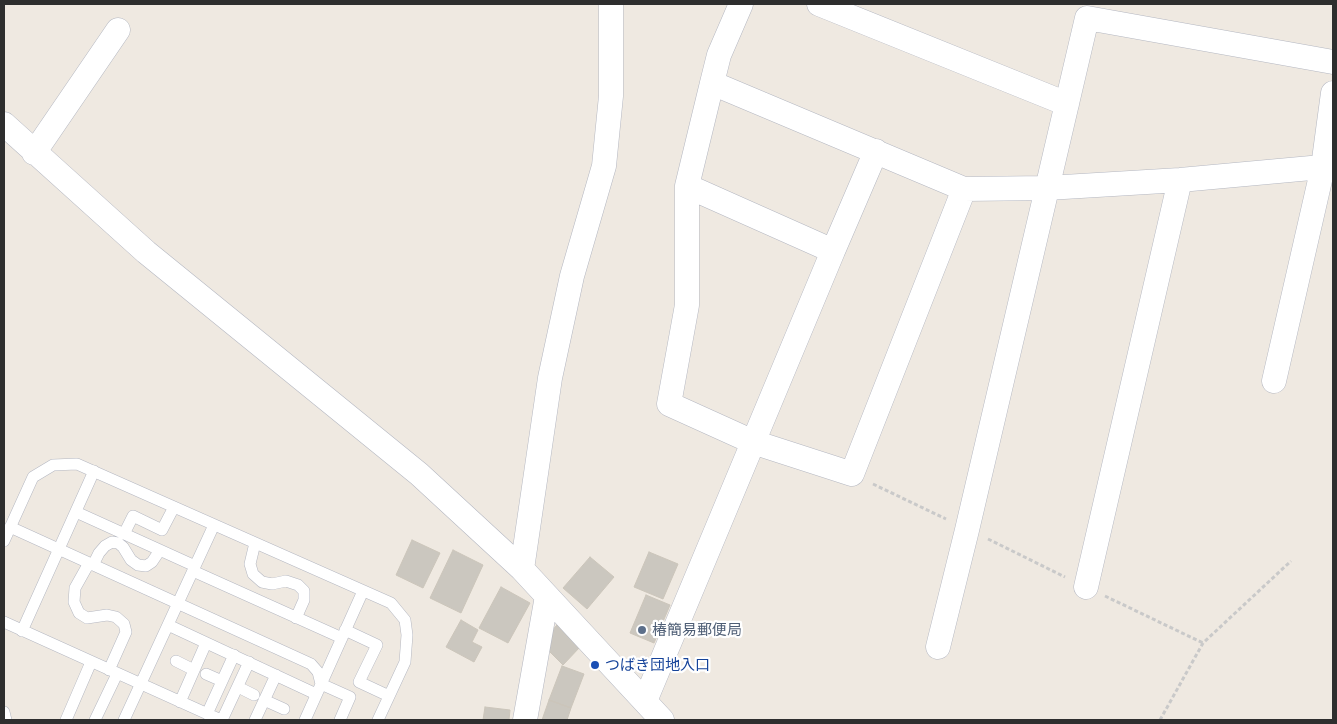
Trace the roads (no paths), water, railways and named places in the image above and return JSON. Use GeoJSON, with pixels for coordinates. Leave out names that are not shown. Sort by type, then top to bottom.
{"type":"FeatureCollection","features":[{"type":"Feature","properties":{"kind":"street"},"geometry":{"type":"LineString","coordinates":[[522,569],[550,378],[572,276],[604,166],[611,96],[611,4]]}},
{"type":"Feature","properties":{"kind":"street"},"geometry":{"type":"LineString","coordinates":[[741,4],[719,55],[687,186],[687,305],[669,404],[753,442],[852,474],[964,189]]}},
{"type":"Feature","properties":{"kind":"street"},"geometry":{"type":"LineString","coordinates":[[819,4],[1067,104]]}},
{"type":"Feature","properties":{"kind":"street"},"geometry":{"type":"LineString","coordinates":[[938,647],[1089,11],[1333,62]]}},
{"type":"Feature","properties":{"kind":"street"},"geometry":{"type":"LineString","coordinates":[[34,153],[118,30]]}},
{"type":"Feature","properties":{"kind":"street"},"geometry":{"type":"LineString","coordinates":[[712,83],[964,189],[1047,188],[1180,180],[1328,166]]}},
{"type":"Feature","properties":{"kind":"street"},"geometry":{"type":"LineString","coordinates":[[1274,380],[1328,166],[1333,94]]}},
{"type":"Feature","properties":{"kind":"street"},"geometry":{"type":"LineString","coordinates":[[4,124],[146,252],[419,474],[522,569],[662,720]]}},
{"type":"Feature","properties":{"kind":"street"},"geometry":{"type":"LineString","coordinates":[[645,701],[876,151]]}},
{"type":"Feature","properties":{"kind":"street"},"geometry":{"type":"LineString","coordinates":[[1086,587],[1180,180]]}},
{"type":"Feature","properties":{"kind":"street"},"geometry":{"type":"LineString","coordinates":[[687,186],[833,251]]}},
{"type":"Feature","properties":{"kind":"street"},"geometry":{"type":"LineString","coordinates":[[525,720],[547,596]]}},
{"type":"Feature","properties":{"kind":"lane"},"geometry":{"type":"LineString","coordinates":[[4,541],[33,477],[53,466],[77,464],[391,603],[405,620],[408,636],[405,662],[378,720]]}},
{"type":"Feature","properties":{"kind":"lane"},"geometry":{"type":"LineString","coordinates":[[22,630],[94,471]]}},
{"type":"Feature","properties":{"kind":"lane"},"geometry":{"type":"LineString","coordinates":[[124,534],[133,516],[162,530],[174,507]]}},
{"type":"Feature","properties":{"kind":"lane"},"geometry":{"type":"LineString","coordinates":[[76,512],[160,550],[296,618],[377,645],[359,682],[389,696]]}},
{"type":"Feature","properties":{"kind":"lane"},"geometry":{"type":"LineString","coordinates":[[124,720],[214,524]]}},
{"type":"Feature","properties":{"kind":"lane"},"geometry":{"type":"LineString","coordinates":[[10,527],[311,664],[318,672],[319,689]]}},
{"type":"Feature","properties":{"kind":"lane"},"geometry":{"type":"LineString","coordinates":[[95,720],[126,632],[124,624],[116,617],[107,615],[87,618],[79,613],[74,602],[75,588],[99,553],[112,542],[123,547],[131,560],[138,565],[146,566],[152,562],[160,550]]}},
{"type":"Feature","properties":{"kind":"lane"},"geometry":{"type":"LineString","coordinates":[[256,543],[250,564],[253,574],[262,582],[272,584],[286,581],[298,585],[304,591],[304,600],[296,618]]}},
{"type":"Feature","properties":{"kind":"lane"},"geometry":{"type":"LineString","coordinates":[[305,720],[363,591]]}},
{"type":"Feature","properties":{"kind":"lane"},"geometry":{"type":"LineString","coordinates":[[4,622],[180,702],[199,715],[222,720],[249,662]]}},
{"type":"Feature","properties":{"kind":"lane"},"geometry":{"type":"LineString","coordinates":[[168,625],[276,675],[350,697],[340,720]]}},
{"type":"Feature","properties":{"kind":"lane"},"geometry":{"type":"LineString","coordinates":[[180,702],[206,643]]}},
{"type":"Feature","properties":{"kind":"lane"},"geometry":{"type":"LineString","coordinates":[[199,715],[222,681],[234,656]]}},
{"type":"Feature","properties":{"kind":"lane"},"geometry":{"type":"LineString","coordinates":[[66,720],[91,662]]}},
{"type":"Feature","properties":{"kind":"lane"},"geometry":{"type":"LineString","coordinates":[[176,662],[194,670]]}},
{"type":"Feature","properties":{"kind":"lane"},"geometry":{"type":"LineString","coordinates":[[206,674],[222,681]]}},
{"type":"Feature","properties":{"kind":"lane"},"geometry":{"type":"LineString","coordinates":[[255,720],[259,697],[276,675]]}},
{"type":"Feature","properties":{"kind":"lane"},"geometry":{"type":"LineString","coordinates":[[238,687],[284,709]]}},
{"type":"Feature","properties":{"kind":"lane"},"geometry":{"type":"LineString","coordinates":[[4,712],[6,720]]}},
{"type":"Feature","properties":{"kind":"place","name":"椿簡易郵便局"},"geometry":{"type":"Point","coordinates":[642,630]}},
{"type":"Feature","properties":{"kind":"place","name":"つばき団地入口"},"geometry":{"type":"Point","coordinates":[595,665]}}]}
